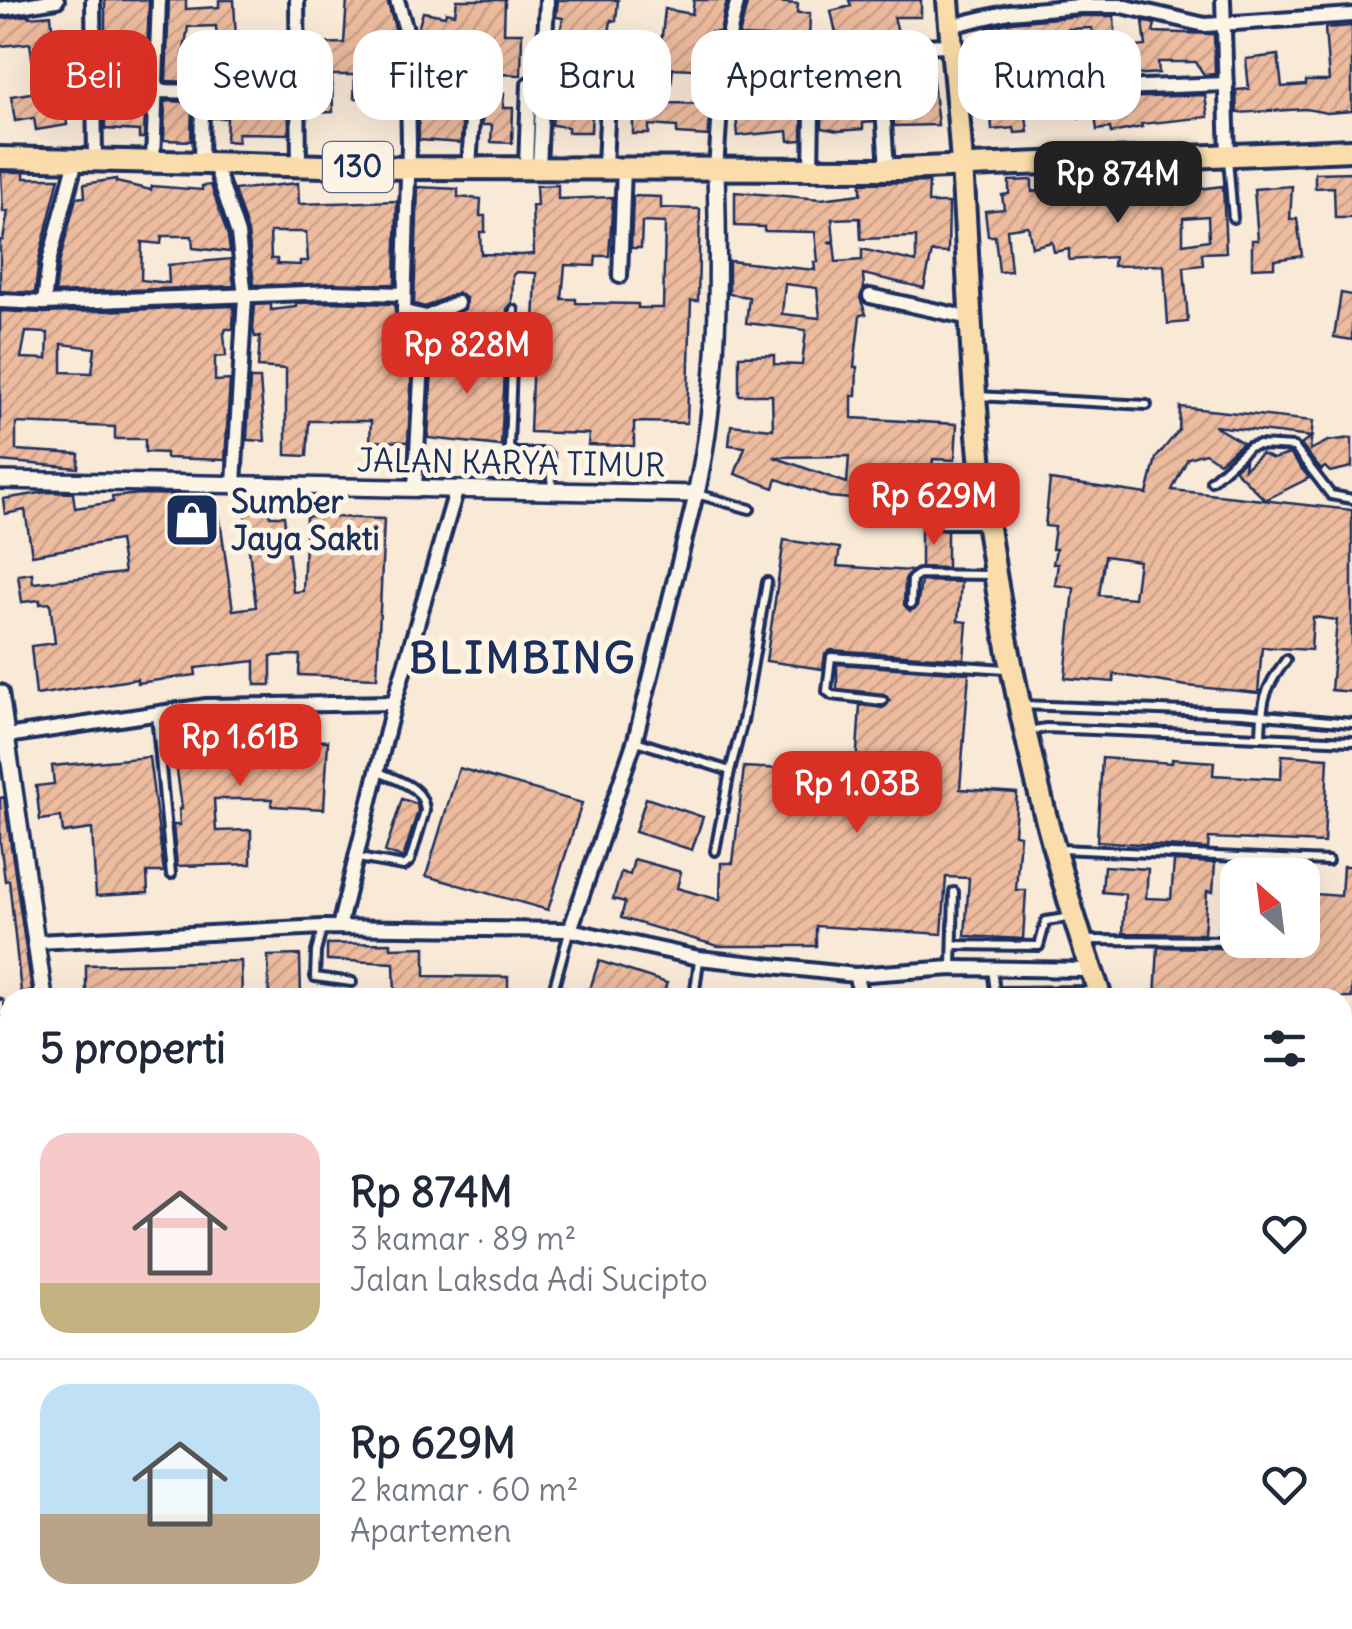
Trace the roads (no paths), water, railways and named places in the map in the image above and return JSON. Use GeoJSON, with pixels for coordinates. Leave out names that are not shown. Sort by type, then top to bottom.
{"type":"FeatureCollection","features":[{"type":"Feature","properties":{"kind":"main road"},"geometry":{"type":"LineString","coordinates":[[948,0],[988,525],[1025,731],[1054,850],[1097,986]]}},
{"type":"Feature","properties":{"kind":"main road","name":"130"},"geometry":{"type":"LineString","coordinates":[[0,158],[408,168],[888,169],[1352,150]]}},
{"type":"Feature","properties":{"kind":"street"},"geometry":{"type":"LineString","coordinates":[[0,9],[56,0]]}},
{"type":"Feature","properties":{"kind":"street"},"geometry":{"type":"LineString","coordinates":[[44,303],[49,262],[86,159],[93,0]]}},
{"type":"Feature","properties":{"kind":"street"},"geometry":{"type":"LineString","coordinates":[[157,61],[159,0]]}},
{"type":"Feature","properties":{"kind":"street"},"geometry":{"type":"LineString","coordinates":[[297,0],[299,165]]}},
{"type":"Feature","properties":{"kind":"street"},"geometry":{"type":"LineString","coordinates":[[397,0],[407,33],[404,312],[423,319],[457,302]]}},
{"type":"Feature","properties":{"kind":"street"},"geometry":{"type":"LineString","coordinates":[[532,166],[547,0]]}},
{"type":"Feature","properties":{"kind":"street"},"geometry":{"type":"LineString","coordinates":[[731,30],[738,0]]}},
{"type":"Feature","properties":{"kind":"street"},"geometry":{"type":"LineString","coordinates":[[1223,0],[1228,156]]}},
{"type":"Feature","properties":{"kind":"street"},"geometry":{"type":"LineString","coordinates":[[938,37],[1009,12],[1080,6],[1122,6],[1193,24],[1352,15]]}},
{"type":"Feature","properties":{"kind":"street"},"geometry":{"type":"LineString","coordinates":[[1141,88],[1227,84]]}},
{"type":"Feature","properties":{"kind":"street"},"geometry":{"type":"LineString","coordinates":[[153,160],[155,120]]}},
{"type":"Feature","properties":{"kind":"street"},"geometry":{"type":"LineString","coordinates":[[204,120],[207,162],[238,234],[244,297],[234,484]]}},
{"type":"Feature","properties":{"kind":"street"},"geometry":{"type":"LineString","coordinates":[[469,167],[472,120]]}},
{"type":"Feature","properties":{"kind":"street"},"geometry":{"type":"LineString","coordinates":[[530,120],[532,166]]}},
{"type":"Feature","properties":{"kind":"street"},"geometry":{"type":"LineString","coordinates":[[612,120],[620,276]]}},
{"type":"Feature","properties":{"kind":"street"},"geometry":{"type":"LineString","coordinates":[[716,170],[720,120]]}},
{"type":"Feature","properties":{"kind":"street"},"geometry":{"type":"LineString","coordinates":[[812,120],[812,168]]}},
{"type":"Feature","properties":{"kind":"street"},"geometry":{"type":"LineString","coordinates":[[884,120],[888,169]]}},
{"type":"Feature","properties":{"kind":"street","name":"JALAN KARYA TIMUR"},"geometry":{"type":"LineString","coordinates":[[0,480],[696,494],[714,392],[720,310],[716,170]]}},
{"type":"Feature","properties":{"kind":"street"},"geometry":{"type":"LineString","coordinates":[[0,302],[332,292],[404,294]]}},
{"type":"Feature","properties":{"kind":"street"},"geometry":{"type":"LineString","coordinates":[[870,296],[970,318]]}},
{"type":"Feature","properties":{"kind":"street"},"geometry":{"type":"LineString","coordinates":[[415,488],[423,319]]}},
{"type":"Feature","properties":{"kind":"street"},"geometry":{"type":"LineString","coordinates":[[339,927],[394,703],[458,488]]}},
{"type":"Feature","properties":{"kind":"street"},"geometry":{"type":"LineString","coordinates":[[570,930],[635,740],[696,494]]}},
{"type":"Feature","properties":{"kind":"street"},"geometry":{"type":"LineString","coordinates":[[0,693],[3,737],[43,988]]}},
{"type":"Feature","properties":{"kind":"street"},"geometry":{"type":"LineString","coordinates":[[3,737],[206,706],[394,703]]}},
{"type":"Feature","properties":{"kind":"street"},"geometry":{"type":"LineString","coordinates":[[37,942],[339,927],[570,930],[700,958],[856,976],[992,967],[1097,986]]}},
{"type":"Feature","properties":{"kind":"street"},"geometry":{"type":"LineString","coordinates":[[856,976],[859,988]]}},
{"type":"Feature","properties":{"kind":"lane"},"geometry":{"type":"LineString","coordinates":[[1228,156],[1233,218]]}},
{"type":"Feature","properties":{"kind":"lane"},"geometry":{"type":"LineString","coordinates":[[514,310],[509,447],[514,454],[549,456],[553,493]]}},
{"type":"Feature","properties":{"kind":"lane"},"geometry":{"type":"LineString","coordinates":[[976,396],[1147,405]]}},
{"type":"Feature","properties":{"kind":"lane"},"geometry":{"type":"LineString","coordinates":[[1211,481],[1249,447],[1294,447],[1331,494],[1352,499]]}},
{"type":"Feature","properties":{"kind":"lane"},"geometry":{"type":"LineString","coordinates":[[696,494],[750,509]]}},
{"type":"Feature","properties":{"kind":"lane"},"geometry":{"type":"LineString","coordinates":[[931,524],[988,525]]}},
{"type":"Feature","properties":{"kind":"lane"},"geometry":{"type":"LineString","coordinates":[[910,604],[912,579],[920,574],[996,577]]}},
{"type":"Feature","properties":{"kind":"lane"},"geometry":{"type":"LineString","coordinates":[[716,851],[730,771],[744,720],[766,582]]}},
{"type":"Feature","properties":{"kind":"lane"},"geometry":{"type":"LineString","coordinates":[[883,701],[832,695],[826,685],[831,657],[1012,670]]}},
{"type":"Feature","properties":{"kind":"lane"},"geometry":{"type":"LineString","coordinates":[[1262,736],[1267,686],[1286,660]]}},
{"type":"Feature","properties":{"kind":"lane"},"geometry":{"type":"LineString","coordinates":[[1020,705],[1262,715],[1352,724]]}},
{"type":"Feature","properties":{"kind":"lane"},"geometry":{"type":"LineString","coordinates":[[156,713],[172,874]]}},
{"type":"Feature","properties":{"kind":"lane"},"geometry":{"type":"LineString","coordinates":[[1025,731],[1046,728],[1352,741]]}},
{"type":"Feature","properties":{"kind":"lane"},"geometry":{"type":"LineString","coordinates":[[635,740],[730,771]]}},
{"type":"Feature","properties":{"kind":"lane"},"geometry":{"type":"LineString","coordinates":[[356,858],[404,866],[410,861],[424,811],[425,802],[416,789],[378,772]]}},
{"type":"Feature","properties":{"kind":"lane"},"geometry":{"type":"LineString","coordinates":[[1054,850],[1088,848],[1328,860]]}},
{"type":"Feature","properties":{"kind":"lane"},"geometry":{"type":"LineString","coordinates":[[952,968],[954,892]]}},
{"type":"Feature","properties":{"kind":"lane"},"geometry":{"type":"LineString","coordinates":[[954,945],[1039,946],[1046,921],[1074,916]]}},
{"type":"Feature","properties":{"kind":"lane"},"geometry":{"type":"LineString","coordinates":[[322,928],[315,977],[352,982]]}},
{"type":"Feature","properties":{"kind":"lane"},"geometry":{"type":"LineString","coordinates":[[553,988],[570,930]]}},
{"type":"Feature","properties":{"kind":"lane"},"geometry":{"type":"LineString","coordinates":[[1082,940],[1220,942]]}},
{"type":"Feature","properties":{"kind":"lane"},"geometry":{"type":"LineString","coordinates":[[696,988],[700,958]]}},
{"type":"Feature","properties":{"kind":"lane"},"geometry":{"type":"LineString","coordinates":[[992,967],[993,988]]}},
{"type":"Feature","properties":{"kind":"lane"},"geometry":{"type":"LineString","coordinates":[[1063,988],[1097,986]]}},
{"type":"Feature","properties":{"kind":"place","name":"Sumber Jaya Sakti"},"geometry":{"type":"Point","coordinates":[192,520]}},
{"type":"Feature","properties":{"kind":"district","name":"BLIMBING"},"geometry":{"type":"Point","coordinates":[523,658]}}]}
